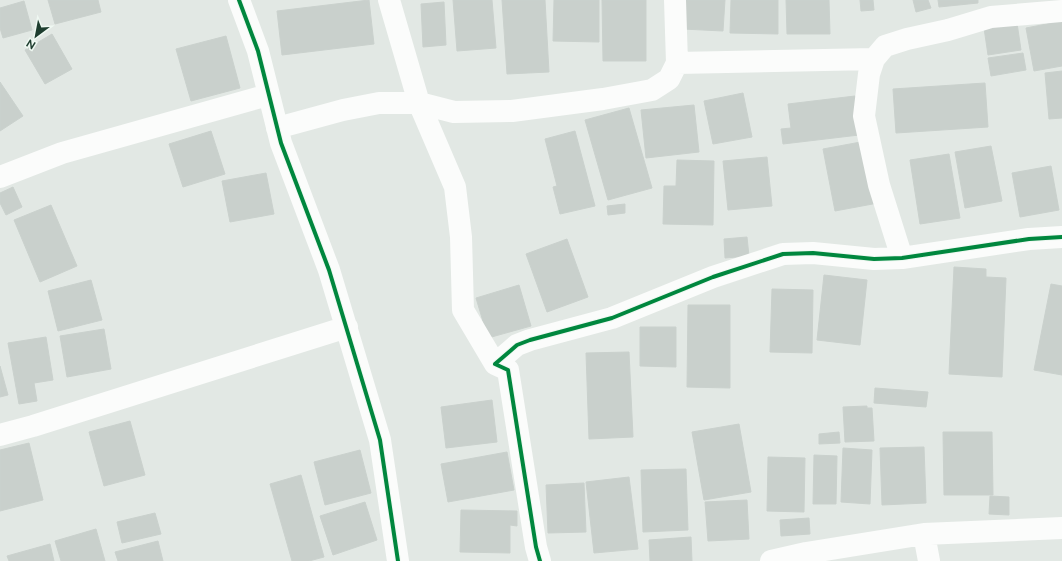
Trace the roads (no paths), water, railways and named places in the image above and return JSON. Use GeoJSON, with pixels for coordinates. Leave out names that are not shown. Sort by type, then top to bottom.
{"type":"FeatureCollection","features":[{"type":"Feature","properties":{"kind":"street"},"geometry":{"type":"LineString","coordinates":[[239,0],[258,51],[276,128],[329,270],[380,440],[393,560]]}},
{"type":"Feature","properties":{"kind":"street"},"geometry":{"type":"LineString","coordinates":[[388,0],[419,103],[455,187],[461,237],[463,310],[495,364],[508,370],[536,548],[540,561]]}},
{"type":"Feature","properties":{"kind":"street"},"geometry":{"type":"LineString","coordinates":[[276,128],[343,110],[379,103],[419,103],[454,112],[505,111],[603,99],[652,90],[669,79],[677,63],[675,0]]}},
{"type":"Feature","properties":{"kind":"street"},"geometry":{"type":"LineString","coordinates":[[902,258],[879,185],[864,116],[869,74],[874,59],[885,46],[991,17],[1062,11]]}},
{"type":"Feature","properties":{"kind":"street"},"geometry":{"type":"LineString","coordinates":[[677,63],[874,59]]}},
{"type":"Feature","properties":{"kind":"street"},"geometry":{"type":"LineString","coordinates":[[0,177],[62,154],[268,95]]}},
{"type":"Feature","properties":{"kind":"street"},"geometry":{"type":"LineString","coordinates":[[495,364],[517,345],[530,340],[612,318],[713,277],[783,254],[813,253],[874,260],[902,258],[1014,241],[1062,237]]}},
{"type":"Feature","properties":{"kind":"street"},"geometry":{"type":"LineString","coordinates":[[0,435],[33,426],[347,327]]}},
{"type":"Feature","properties":{"kind":"street"},"geometry":{"type":"LineString","coordinates":[[771,561],[806,553],[924,534],[1062,528]]}},
{"type":"Feature","properties":{"kind":"street"},"geometry":{"type":"LineString","coordinates":[[924,534],[929,561]]}}]}
